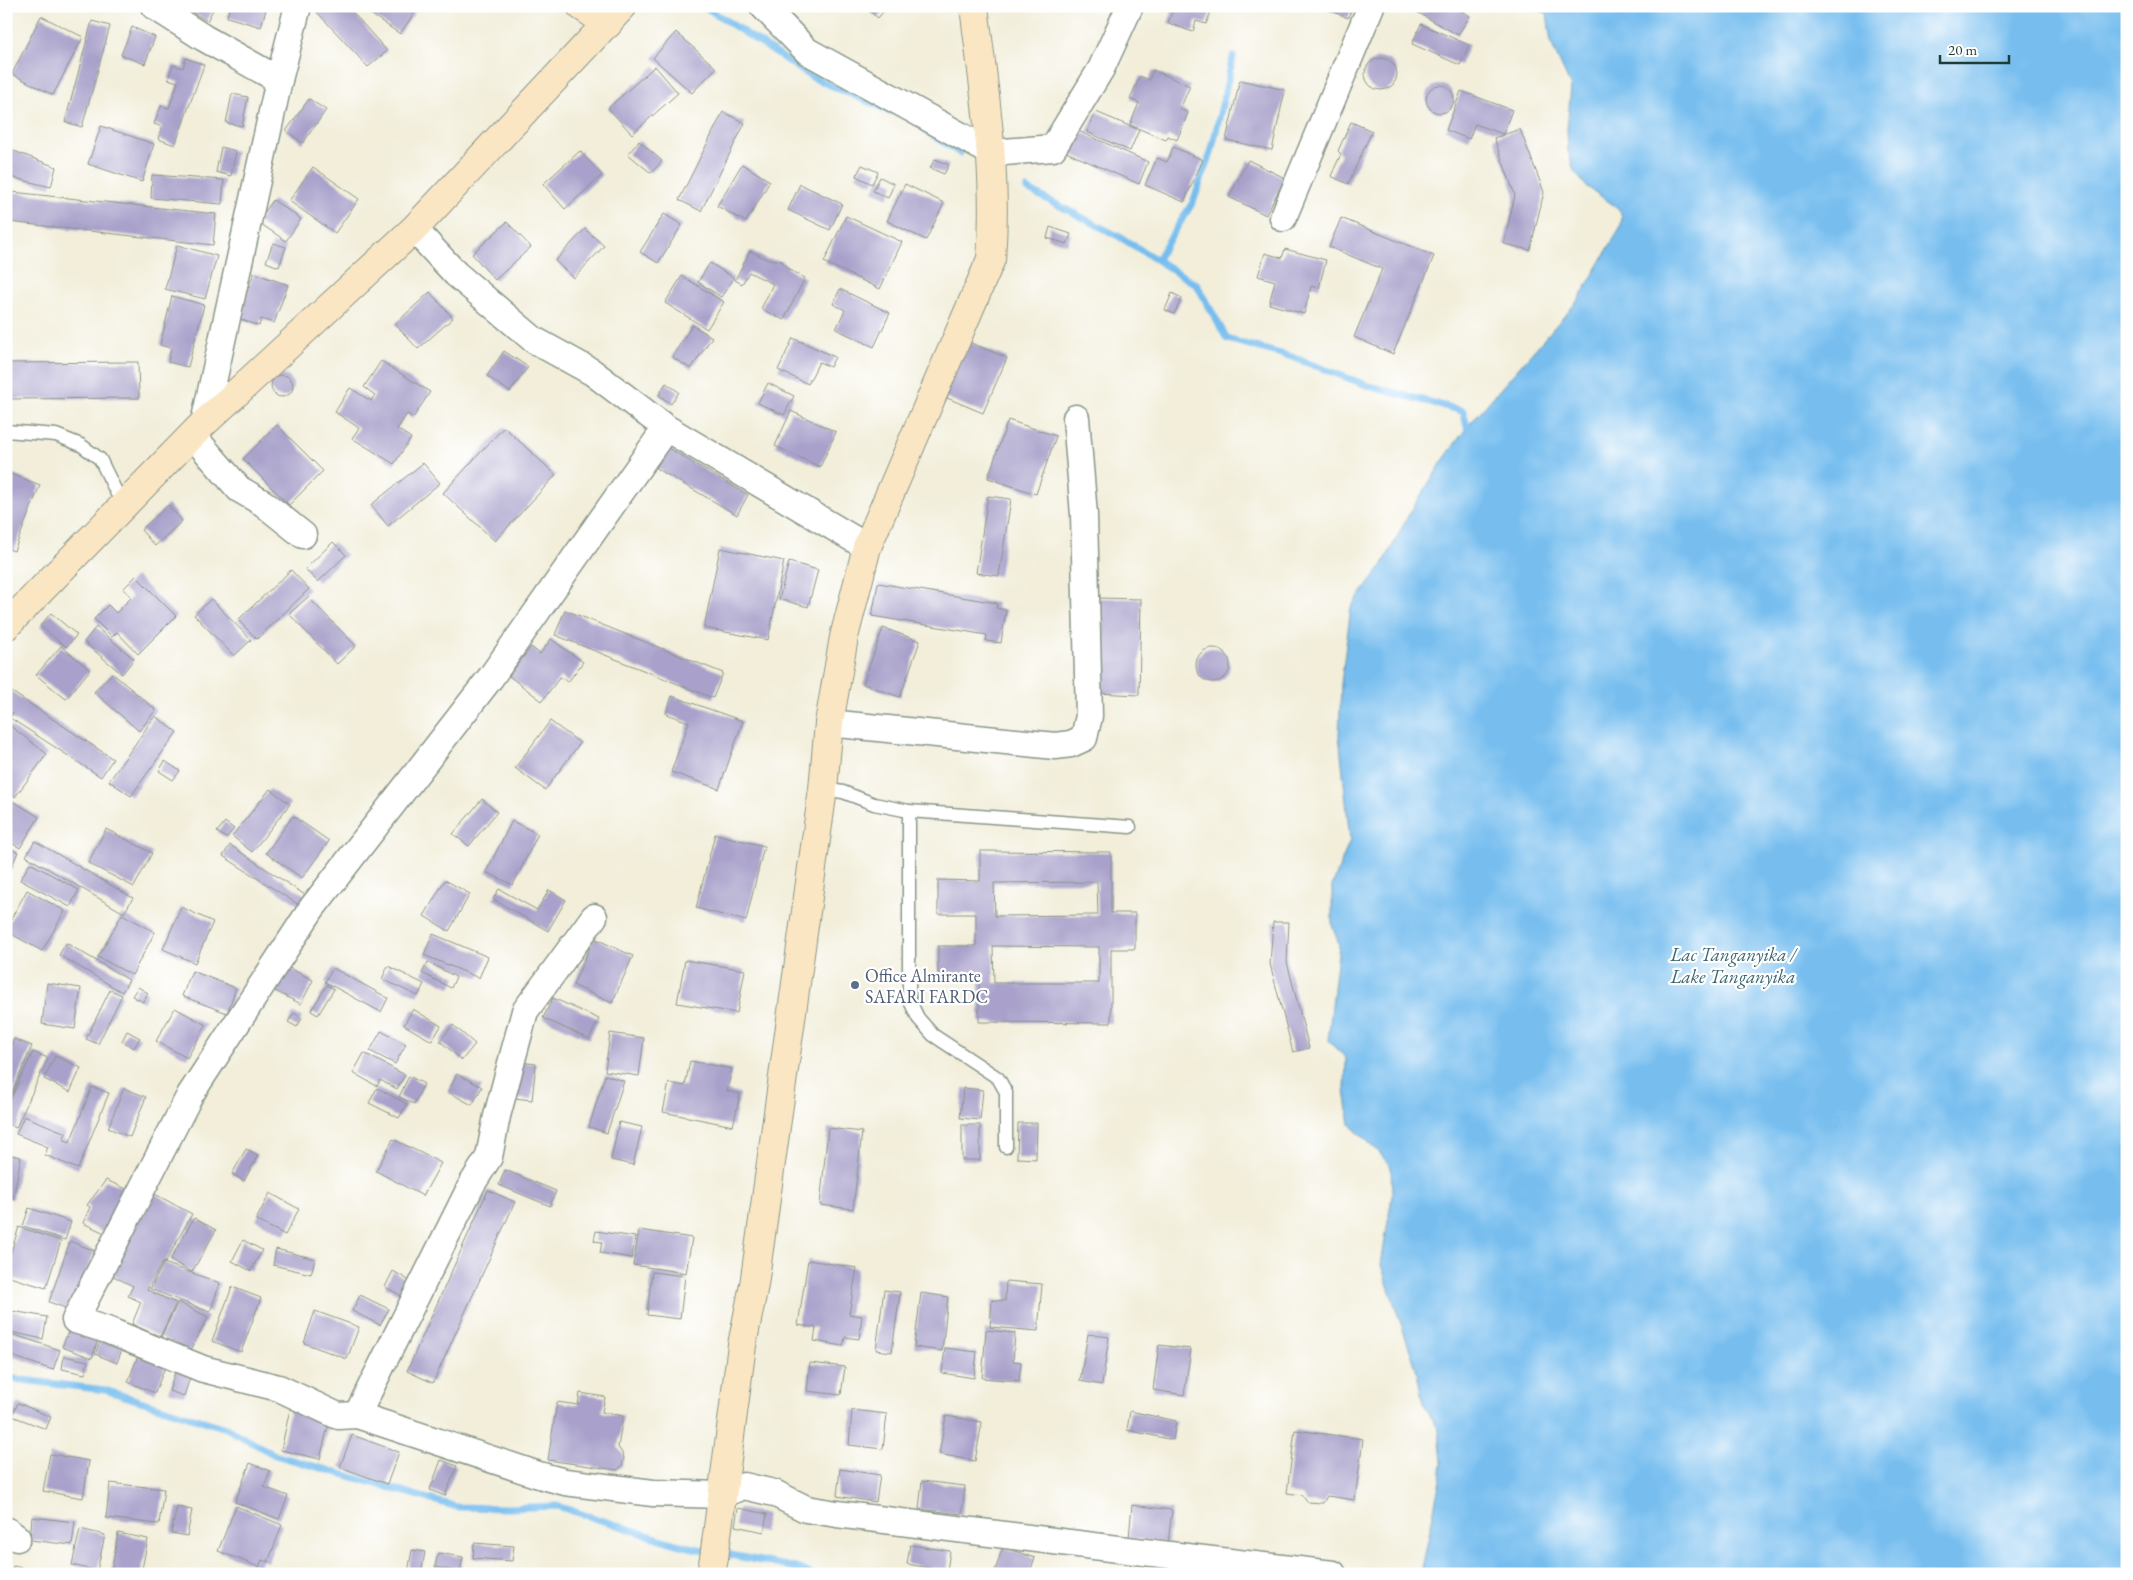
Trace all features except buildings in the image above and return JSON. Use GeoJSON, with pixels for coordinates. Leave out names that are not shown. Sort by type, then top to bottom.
{"type":"FeatureCollection","features":[{"type":"Feature","properties":{"kind":"street"},"geometry":{"type":"LineString","coordinates":[[154,6],[204,38],[279,80]]}},
{"type":"Feature","properties":{"kind":"street"},"geometry":{"type":"LineString","coordinates":[[298,6],[279,80],[198,430],[239,489],[263,503],[303,535]]}},
{"type":"Feature","properties":{"kind":"street"},"geometry":{"type":"LineString","coordinates":[[6,626],[198,430],[414,229],[615,15],[581,6]]}},
{"type":"Feature","properties":{"kind":"street"},"geometry":{"type":"LineString","coordinates":[[764,6],[807,51],[992,153],[1053,148],[1101,69],[1130,6]]}},
{"type":"Feature","properties":{"kind":"street"},"geometry":{"type":"LineString","coordinates":[[713,1566],[742,1346],[754,1285],[823,789],[829,723],[844,637],[867,547],[991,259],[994,228],[992,153],[974,6]]}},
{"type":"Feature","properties":{"kind":"street"},"geometry":{"type":"LineString","coordinates":[[1283,218],[1371,6]]}},
{"type":"Feature","properties":{"kind":"street"},"geometry":{"type":"LineString","coordinates":[[414,229],[456,274],[534,340],[592,372],[666,428],[867,547]]}},
{"type":"Feature","properties":{"kind":"street"},"geometry":{"type":"LineString","coordinates":[[829,723],[1054,746],[1071,744],[1084,738],[1089,716],[1089,697],[1084,515],[1076,418]]}},
{"type":"Feature","properties":{"kind":"street"},"geometry":{"type":"LineString","coordinates":[[666,428],[491,677],[312,908],[190,1095],[74,1320],[107,1330],[203,1369],[279,1388],[338,1416],[357,1415],[565,1482],[721,1502],[744,1486],[774,1493],[806,1508],[837,1514],[1333,1574]]}},
{"type":"Feature","properties":{"kind":"street"},"geometry":{"type":"LineString","coordinates":[[357,1415],[472,1184],[489,1156],[497,1116],[525,1012],[594,917]]}},
{"type":"Feature","properties":{"kind":"lane"},"geometry":{"type":"LineString","coordinates":[[6,431],[56,435],[81,445],[100,459],[123,506]]}},
{"type":"Feature","properties":{"kind":"lane"},"geometry":{"type":"LineString","coordinates":[[823,789],[843,792],[874,804],[909,811],[1130,827]]}},
{"type":"Feature","properties":{"kind":"lane"},"geometry":{"type":"LineString","coordinates":[[909,811],[909,999],[918,1018],[933,1035],[998,1078],[1006,1092],[1006,1147]]}},
{"type":"Feature","properties":{"kind":"water","name":"Lac Tanganyika / Lake Tanganyika"},"geometry":{"type":"Polygon","coordinates":[[[1525,6],[2127,6],[2127,1574],[1421,1574],[1440,1480],[1442,1463],[1439,1430],[1423,1403],[1416,1368],[1381,1265],[1392,1196],[1391,1167],[1378,1151],[1350,1125],[1345,1090],[1346,1058],[1328,1041],[1339,944],[1332,925],[1332,886],[1350,840],[1339,735],[1341,683],[1351,607],[1382,566],[1408,516],[1442,462],[1467,427],[1579,299],[1621,226],[1622,216],[1618,208],[1586,186],[1574,171],[1568,151],[1567,129],[1571,87],[1551,43],[1547,13],[1525,6]]]}},
{"type":"Feature","properties":{"kind":"waterway"},"geometry":{"type":"LineString","coordinates":[[704,6],[812,77],[890,111]]}},
{"type":"Feature","properties":{"kind":"waterway"},"geometry":{"type":"LineString","coordinates":[[1157,259],[1193,202],[1211,153],[1233,57]]}},
{"type":"Feature","properties":{"kind":"waterway"},"geometry":{"type":"LineString","coordinates":[[926,131],[960,153]]}},
{"type":"Feature","properties":{"kind":"waterway"},"geometry":{"type":"LineString","coordinates":[[1027,189],[1120,237],[1197,285],[1227,339],[1292,357],[1369,386],[1463,411],[1467,427]]}},
{"type":"Feature","properties":{"kind":"waterway"},"geometry":{"type":"LineString","coordinates":[[6,1378],[105,1390],[226,1428],[275,1455],[457,1507],[509,1508],[557,1506],[676,1544],[708,1551]]}},
{"type":"Feature","properties":{"kind":"waterway"},"geometry":{"type":"LineString","coordinates":[[721,1553],[796,1568],[810,1574]]}},
{"type":"Feature","properties":{"kind":"place","name":"Office Almirante SAFARI FARDC"},"geometry":{"type":"Point","coordinates":[855,985]}}]}
